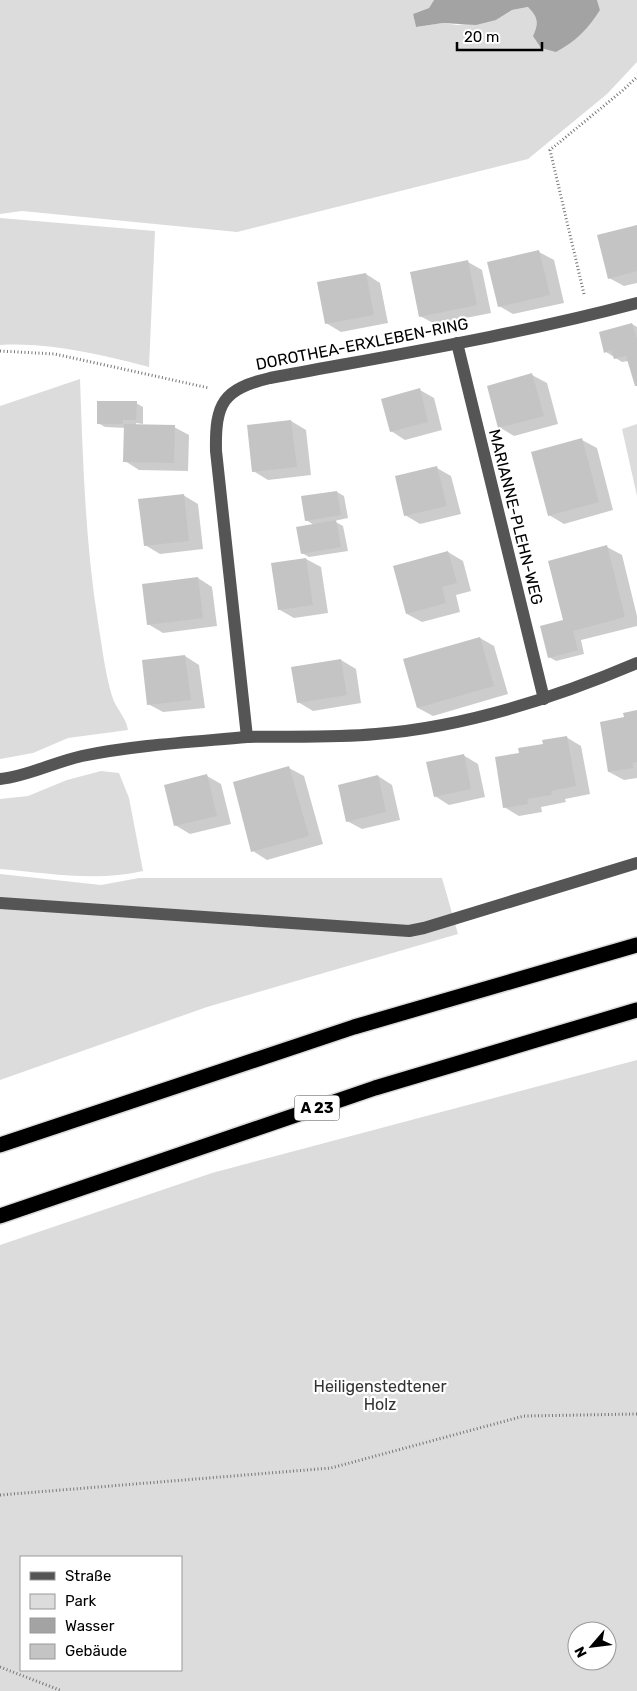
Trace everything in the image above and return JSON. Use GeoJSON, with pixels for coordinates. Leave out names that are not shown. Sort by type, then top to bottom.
{"type":"FeatureCollection","features":[{"type":"Feature","properties":{"kind":"highway"},"geometry":{"type":"LineString","coordinates":[[0,1145],[354,1028],[637,945]]}},
{"type":"Feature","properties":{"kind":"highway","name":"A 23"},"geometry":{"type":"LineString","coordinates":[[0,1216],[374,1088],[637,1010]]}},
{"type":"Feature","properties":{"kind":"street","name":"DOROTHEA-ERXLEBEN-RING"},"geometry":{"type":"LineString","coordinates":[[228,397],[240,386],[255,381],[457,343],[590,315],[637,303]]}},
{"type":"Feature","properties":{"kind":"street","name":"MARIANNE-PLEHN-WEG"},"geometry":{"type":"LineString","coordinates":[[457,343],[544,698]]}},
{"type":"Feature","properties":{"kind":"street"},"geometry":{"type":"LineString","coordinates":[[228,397],[222,404],[217,422],[216,450],[246,737]]}},
{"type":"Feature","properties":{"kind":"street"},"geometry":{"type":"LineString","coordinates":[[0,779],[29,774],[81,756],[114,751],[246,737],[392,732],[459,721],[544,698],[637,663]]}},
{"type":"Feature","properties":{"kind":"street"},"geometry":{"type":"LineString","coordinates":[[0,903],[409,931],[637,863]]}},
{"type":"Feature","properties":{"kind":"path"},"geometry":{"type":"LineString","coordinates":[[590,315],[550,150],[637,77]]}},
{"type":"Feature","properties":{"kind":"path"},"geometry":{"type":"LineString","coordinates":[[0,351],[55,354],[91,361],[204,386],[228,397]]}},
{"type":"Feature","properties":{"kind":"path"},"geometry":{"type":"LineString","coordinates":[[0,1495],[331,1468],[524,1416],[637,1414]]}},
{"type":"Feature","properties":{"kind":"path"},"geometry":{"type":"LineString","coordinates":[[0,1667],[62,1691]]}},
{"type":"Feature","properties":{"kind":"green space"},"geometry":{"type":"Polygon","coordinates":[[[0,0],[434,0],[429,8],[413,14],[416,27],[443,23],[457,25],[496,20],[512,10],[529,7],[537,21],[533,36],[600,10],[597,0],[637,0],[637,62],[607,94],[528,159],[237,232],[22,211],[0,214],[0,0]]]}},
{"type":"Feature","properties":{"kind":"green space"},"geometry":{"type":"Polygon","coordinates":[[[0,218],[155,231],[149,367],[57,347],[0,345],[0,218]]]}},
{"type":"Feature","properties":{"kind":"green space"},"geometry":{"type":"Polygon","coordinates":[[[80,379],[85,501],[94,592],[110,687],[114,701],[128,730],[68,738],[33,753],[0,759],[0,406],[80,379]]]}},
{"type":"Feature","properties":{"kind":"green space"},"geometry":{"type":"Polygon","coordinates":[[[637,424],[637,496],[622,429],[637,424]]]}},
{"type":"Feature","properties":{"kind":"green space"},"geometry":{"type":"Polygon","coordinates":[[[101,771],[119,773],[129,798],[143,871],[108,876],[90,876],[0,869],[0,799],[28,796],[67,780],[101,771]]]}},
{"type":"Feature","properties":{"kind":"green space"},"geometry":{"type":"Polygon","coordinates":[[[0,874],[101,885],[139,878],[442,878],[458,934],[207,1007],[0,1080],[0,874]]]}},
{"type":"Feature","properties":{"kind":"green space","name":"Heiligenstedtener Holz"},"geometry":{"type":"Polygon","coordinates":[[[637,1060],[637,1691],[0,1691],[0,1245],[212,1173],[637,1060]]]}},
{"type":"Feature","properties":{"kind":"water"},"geometry":{"type":"Polygon","coordinates":[[[434,0],[597,0],[600,10],[581,34],[556,52],[541,48],[533,36],[536,20],[528,7],[512,10],[496,20],[476,25],[443,23],[416,27],[413,14],[429,8],[434,0]]]}},
{"type":"Feature","properties":{"kind":"building"},"geometry":{"type":"Polygon","coordinates":[[[637,225],[637,271],[608,279],[597,235],[637,225]]]}},
{"type":"Feature","properties":{"kind":"building"},"geometry":{"type":"Polygon","coordinates":[[[539,250],[550,295],[498,307],[487,262],[539,250]]]}},
{"type":"Feature","properties":{"kind":"building"},"geometry":{"type":"Polygon","coordinates":[[[468,260],[477,305],[419,317],[410,272],[468,260]]]}},
{"type":"Feature","properties":{"kind":"building"},"geometry":{"type":"Polygon","coordinates":[[[366,273],[374,315],[325,324],[317,282],[366,273]]]}},
{"type":"Feature","properties":{"kind":"building"},"geometry":{"type":"Polygon","coordinates":[[[632,323],[637,339],[637,386],[635,386],[626,356],[614,359],[611,350],[604,353],[599,332],[632,323]]]}},
{"type":"Feature","properties":{"kind":"building"},"geometry":{"type":"Polygon","coordinates":[[[532,373],[544,416],[498,428],[487,386],[532,373]]]}},
{"type":"Feature","properties":{"kind":"building"},"geometry":{"type":"Polygon","coordinates":[[[420,388],[428,422],[390,432],[381,399],[420,388]]]}},
{"type":"Feature","properties":{"kind":"building"},"geometry":{"type":"Polygon","coordinates":[[[97,401],[137,401],[136,420],[123,420],[123,424],[97,424],[97,401]]]}},
{"type":"Feature","properties":{"kind":"building"},"geometry":{"type":"Polygon","coordinates":[[[291,420],[297,467],[252,472],[247,425],[291,420]]]}},
{"type":"Feature","properties":{"kind":"building"},"geometry":{"type":"Polygon","coordinates":[[[124,424],[175,425],[174,463],[123,462],[124,424]]]}},
{"type":"Feature","properties":{"kind":"building"},"geometry":{"type":"Polygon","coordinates":[[[582,438],[599,502],[548,516],[531,452],[582,438]]]}},
{"type":"Feature","properties":{"kind":"building"},"geometry":{"type":"Polygon","coordinates":[[[437,466],[447,506],[404,516],[395,476],[437,466]]]}},
{"type":"Feature","properties":{"kind":"building"},"geometry":{"type":"Polygon","coordinates":[[[337,491],[341,515],[305,521],[301,496],[337,491]]]}},
{"type":"Feature","properties":{"kind":"building"},"geometry":{"type":"Polygon","coordinates":[[[184,494],[189,541],[144,546],[138,499],[184,494]]]}},
{"type":"Feature","properties":{"kind":"building"},"geometry":{"type":"Polygon","coordinates":[[[336,520],[341,547],[301,554],[296,527],[336,520]]]}},
{"type":"Feature","properties":{"kind":"building"},"geometry":{"type":"Polygon","coordinates":[[[607,545],[625,617],[573,631],[578,650],[548,658],[540,626],[563,620],[548,561],[607,545]]]}},
{"type":"Feature","properties":{"kind":"building"},"geometry":{"type":"Polygon","coordinates":[[[448,551],[457,583],[442,587],[446,603],[406,614],[393,566],[448,551]]]}},
{"type":"Feature","properties":{"kind":"building"},"geometry":{"type":"Polygon","coordinates":[[[306,558],[313,605],[278,610],[271,563],[306,558]]]}},
{"type":"Feature","properties":{"kind":"building"},"geometry":{"type":"Polygon","coordinates":[[[198,577],[203,618],[147,625],[142,584],[198,577]]]}},
{"type":"Feature","properties":{"kind":"building"},"geometry":{"type":"Polygon","coordinates":[[[480,637],[494,686],[417,708],[403,659],[480,637]]]}},
{"type":"Feature","properties":{"kind":"building"},"geometry":{"type":"Polygon","coordinates":[[[185,655],[191,700],[147,705],[142,660],[185,655]]]}},
{"type":"Feature","properties":{"kind":"building"},"geometry":{"type":"Polygon","coordinates":[[[341,659],[347,695],[297,703],[291,667],[341,659]]]}},
{"type":"Feature","properties":{"kind":"building"},"geometry":{"type":"Polygon","coordinates":[[[637,710],[637,762],[632,763],[633,768],[608,772],[600,722],[624,717],[623,713],[637,710]]]}},
{"type":"Feature","properties":{"kind":"building"},"geometry":{"type":"Polygon","coordinates":[[[567,736],[576,786],[551,791],[552,795],[527,799],[528,804],[503,808],[495,757],[519,753],[518,748],[543,744],[542,740],[567,736]]]}},
{"type":"Feature","properties":{"kind":"building"},"geometry":{"type":"Polygon","coordinates":[[[464,754],[471,789],[434,797],[426,762],[464,754]]]}},
{"type":"Feature","properties":{"kind":"building"},"geometry":{"type":"Polygon","coordinates":[[[289,766],[309,836],[251,852],[233,782],[289,766]]]}},
{"type":"Feature","properties":{"kind":"building"},"geometry":{"type":"Polygon","coordinates":[[[207,774],[217,816],[174,826],[164,785],[207,774]]]}},
{"type":"Feature","properties":{"kind":"building"},"geometry":{"type":"Polygon","coordinates":[[[378,775],[386,812],[346,822],[338,785],[378,775]]]}}]}
